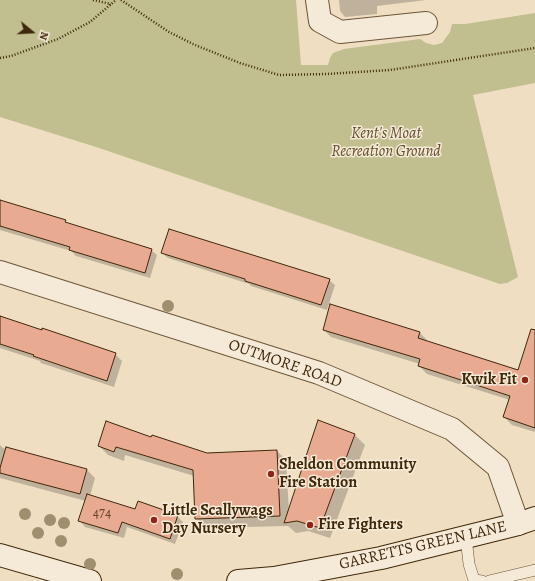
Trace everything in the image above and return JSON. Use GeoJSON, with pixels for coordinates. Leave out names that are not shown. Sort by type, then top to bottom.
{"type":"FeatureCollection","features":[{"type":"Feature","properties":{"kind":"street"},"geometry":{"type":"LineString","coordinates":[[317,0],[320,21],[340,32],[426,23]]}},
{"type":"Feature","properties":{"kind":"street","name":"OUTMORE ROAD"},"geometry":{"type":"LineString","coordinates":[[0,272],[319,373],[452,429],[498,467],[526,521]]}},
{"type":"Feature","properties":{"kind":"street","name":"GARRETTS GREEN LANE"},"geometry":{"type":"LineString","coordinates":[[238,581],[302,577],[526,521]]}},
{"type":"Feature","properties":{"kind":"street"},"geometry":{"type":"LineString","coordinates":[[0,555],[90,581]]}},
{"type":"Feature","properties":{"kind":"lane"},"geometry":{"type":"LineString","coordinates":[[466,537],[469,564],[474,580],[482,581]]}},
{"type":"Feature","properties":{"kind":"lane"},"geometry":{"type":"LineString","coordinates":[[489,581],[535,570]]}},
{"type":"Feature","properties":{"kind":"path"},"geometry":{"type":"LineString","coordinates":[[93,0],[111,4]]}},
{"type":"Feature","properties":{"kind":"path"},"geometry":{"type":"LineString","coordinates":[[0,58],[11,56],[58,40],[90,22],[116,0]]}},
{"type":"Feature","properties":{"kind":"path"},"geometry":{"type":"LineString","coordinates":[[121,0],[169,32],[195,45],[240,63],[279,75],[390,70],[535,48]]}},
{"type":"Feature","properties":{"kind":"green space","name":"Kent's Moat Recreation Ground"},"geometry":{"type":"Polygon","coordinates":[[[0,0],[296,0],[301,65],[328,65],[333,53],[344,49],[420,39],[426,43],[434,45],[442,43],[450,32],[452,24],[465,24],[535,13],[535,83],[473,95],[518,277],[507,283],[500,284],[96,147],[0,117],[0,0]]]}},
{"type":"Feature","properties":{"kind":"building"},"geometry":{"type":"Polygon","coordinates":[[[0,200],[66,220],[65,222],[152,249],[145,273],[69,250],[70,247],[0,226],[0,200]]]}},
{"type":"Feature","properties":{"kind":"building"},"geometry":{"type":"Polygon","coordinates":[[[169,229],[330,279],[321,305],[245,281],[245,279],[161,253],[169,229]]]}},
{"type":"Feature","properties":{"kind":"building"},"geometry":{"type":"Polygon","coordinates":[[[330,304],[420,332],[418,338],[518,370],[531,329],[535,330],[535,428],[503,417],[510,396],[418,366],[420,359],[323,330],[330,304]]]}},
{"type":"Feature","properties":{"kind":"building"},"geometry":{"type":"Polygon","coordinates":[[[0,316],[42,330],[42,328],[116,353],[107,381],[0,344],[0,316]]]}},
{"type":"Feature","properties":{"kind":"building"},"geometry":{"type":"Polygon","coordinates":[[[318,420],[355,434],[320,528],[297,521],[284,523],[318,420]]]}},
{"type":"Feature","properties":{"kind":"building"},"geometry":{"type":"Polygon","coordinates":[[[106,421],[151,437],[152,435],[207,453],[277,450],[280,516],[195,519],[193,470],[116,447],[114,452],[98,446],[106,421]]]}},
{"type":"Feature","properties":{"kind":"building"},"geometry":{"type":"Polygon","coordinates":[[[6,447],[87,469],[80,494],[0,473],[6,447]]]}},
{"type":"Feature","properties":{"kind":"building"},"geometry":{"type":"Polygon","coordinates":[[[87,494],[135,509],[138,501],[178,515],[170,539],[122,522],[118,533],[78,521],[87,494]]]}},
{"type":"Feature","properties":{"kind":"place","name":"Kwik Fit"},"geometry":{"type":"Point","coordinates":[525,380]}},
{"type":"Feature","properties":{"kind":"place","name":"Sheldon Community Fire Station"},"geometry":{"type":"Point","coordinates":[271,474]}},
{"type":"Feature","properties":{"kind":"place","name":"Little Scallywags Day Nursery"},"geometry":{"type":"Point","coordinates":[154,520]}},
{"type":"Feature","properties":{"kind":"place","name":"Fire Fighters"},"geometry":{"type":"Point","coordinates":[310,525]}}]}
